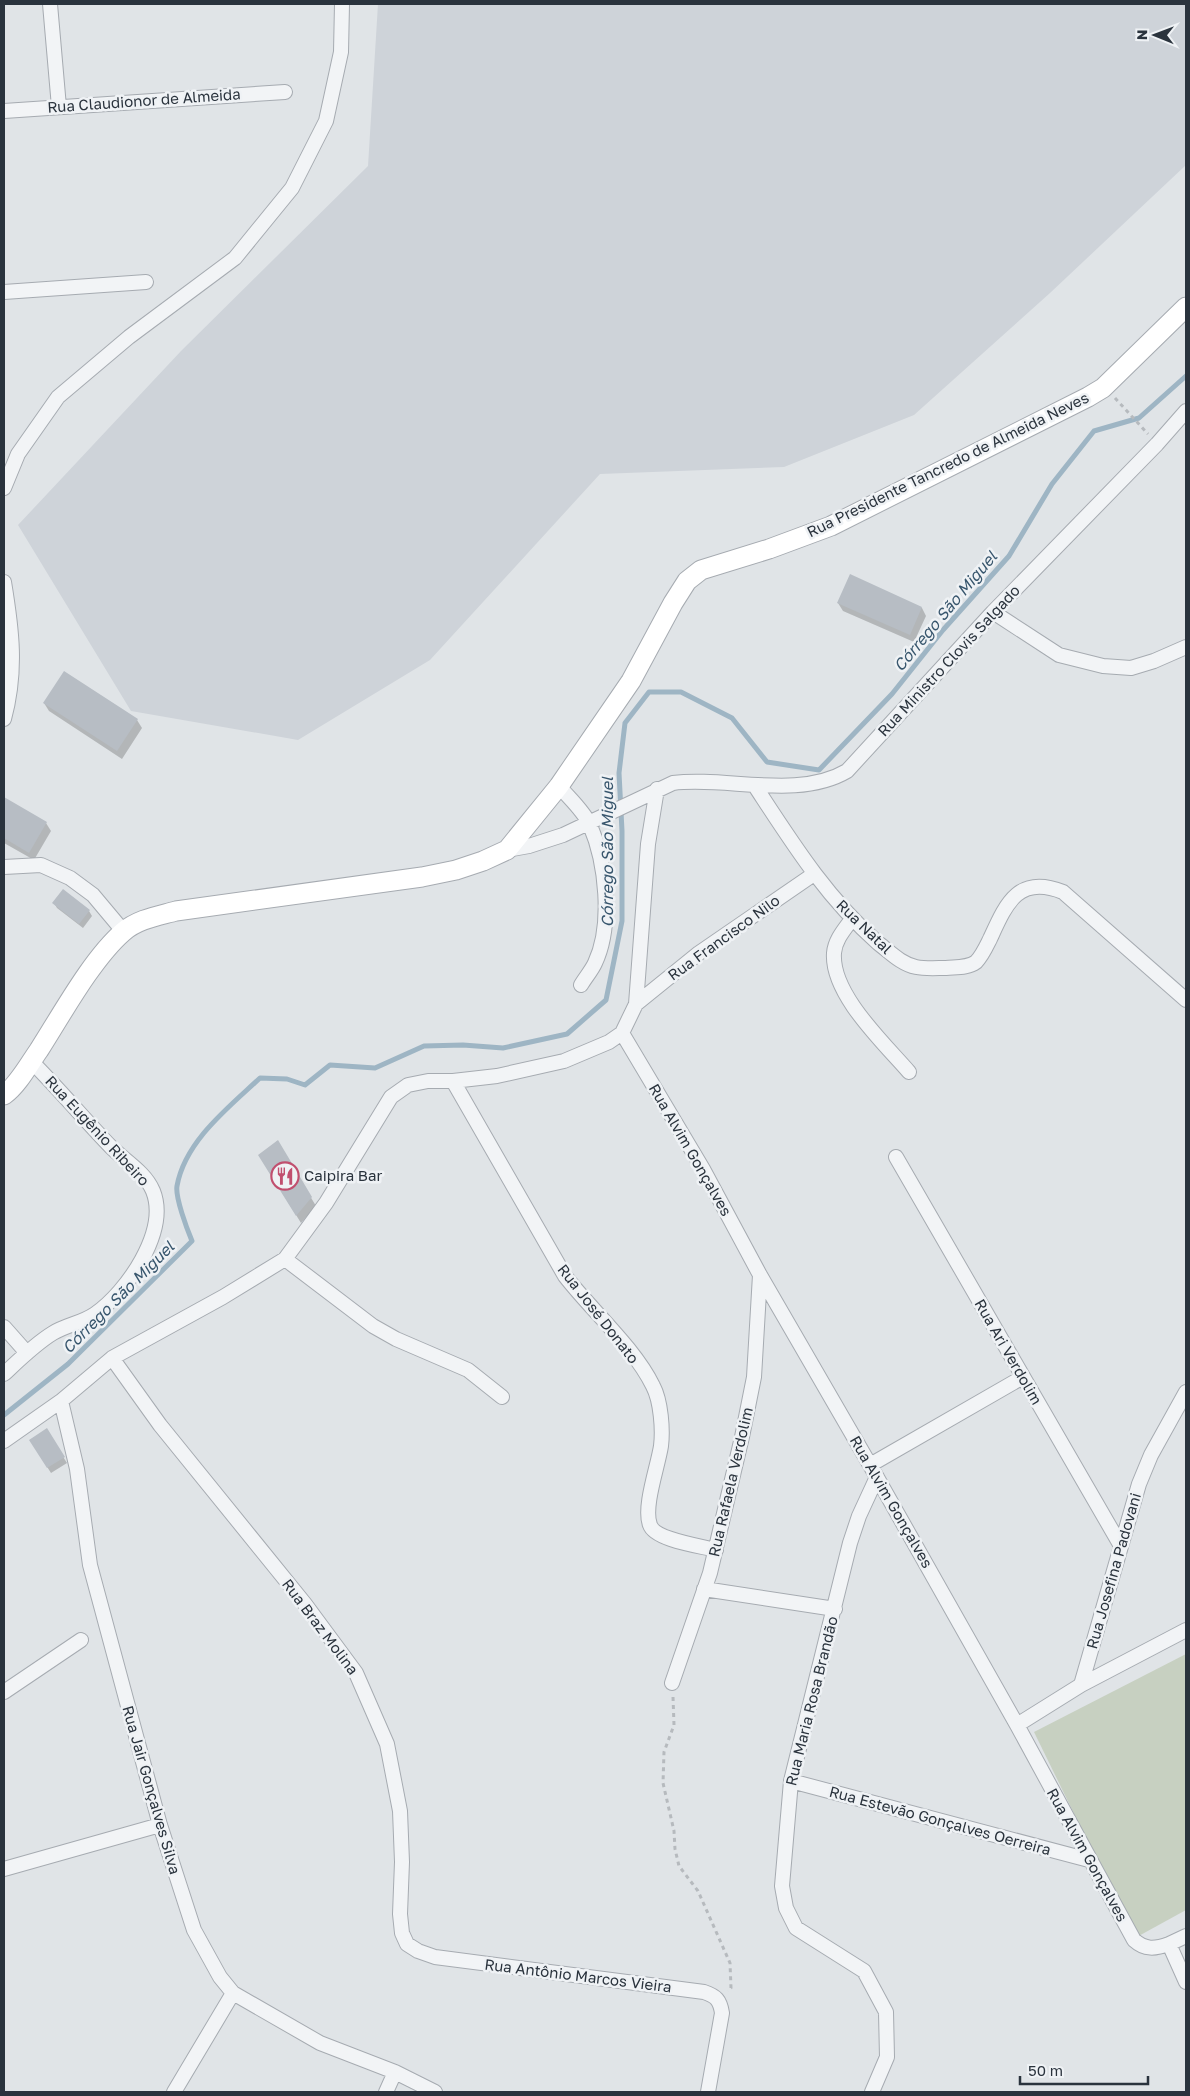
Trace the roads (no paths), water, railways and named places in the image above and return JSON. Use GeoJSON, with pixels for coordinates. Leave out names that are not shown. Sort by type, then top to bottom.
{"type":"FeatureCollection","features":[{"type":"Feature","properties":{"kind":"main road","name":"Rua Presidente Tancredo de Almeida Neves"},"geometry":{"type":"LineString","coordinates":[[4,1095],[31,1061],[98,961],[124,932],[147,918],[176,911],[412,878],[456,870],[507,850],[559,786],[631,681],[686,581],[702,570],[769,550],[831,526],[1088,397],[1103,388],[1186,307]]}},
{"type":"Feature","properties":{"kind":"street"},"geometry":{"type":"LineString","coordinates":[[50,4],[59,107]]}},
{"type":"Feature","properties":{"kind":"street"},"geometry":{"type":"LineString","coordinates":[[4,488],[18,454],[58,397],[129,337],[235,258],[292,188],[326,121],[341,52],[342,4]]}},
{"type":"Feature","properties":{"kind":"street","name":"Rua Claudionor de Almeida"},"geometry":{"type":"LineString","coordinates":[[4,110],[285,92]]}},
{"type":"Feature","properties":{"kind":"street"},"geometry":{"type":"LineString","coordinates":[[4,292],[146,282]]}},
{"type":"Feature","properties":{"kind":"street","name":"Rua Ministro Clovis Salgado"},"geometry":{"type":"LineString","coordinates":[[651,793],[673,783],[690,781],[755,786],[822,782],[847,771],[994,612],[1157,444],[1186,411]]}},
{"type":"Feature","properties":{"kind":"street"},"geometry":{"type":"LineString","coordinates":[[4,582],[12,626],[13,668],[4,718]]}},
{"type":"Feature","properties":{"kind":"street"},"geometry":{"type":"LineString","coordinates":[[994,612],[1059,655],[1103,666],[1131,668],[1154,661],[1186,647]]}},
{"type":"Feature","properties":{"kind":"street"},"geometry":{"type":"LineString","coordinates":[[559,786],[594,821],[596,843],[603,875],[606,910],[604,934],[596,963],[581,985]]}},
{"type":"Feature","properties":{"kind":"street","name":"Rua Natal"},"geometry":{"type":"LineString","coordinates":[[755,786],[814,874],[852,919],[897,959],[916,967],[962,967],[975,962],[983,952],[1007,905],[1016,895],[1031,887],[1048,886],[1063,892],[1186,1000]]}},
{"type":"Feature","properties":{"kind":"street"},"geometry":{"type":"LineString","coordinates":[[4,1441],[61,1400],[112,1358],[224,1297],[285,1259],[326,1203],[391,1097],[408,1085],[428,1081],[453,1081],[497,1076],[564,1061],[609,1042],[622,1033],[636,1004],[651,793]]}},
{"type":"Feature","properties":{"kind":"street","name":"Rua Presidente Tancredo de Almeida Neves"},"geometry":{"type":"LineString","coordinates":[[507,850],[550,840],[651,793]]}},
{"type":"Feature","properties":{"kind":"street"},"geometry":{"type":"LineString","coordinates":[[4,867],[41,865],[70,878],[93,895],[124,932]]}},
{"type":"Feature","properties":{"kind":"street","name":"Rua Francisco Nilo"},"geometry":{"type":"LineString","coordinates":[[636,1004],[699,953],[814,874]]}},
{"type":"Feature","properties":{"kind":"street"},"geometry":{"type":"LineString","coordinates":[[852,919],[839,936],[834,952],[835,969],[841,986],[857,1011],[909,1072]]}},
{"type":"Feature","properties":{"kind":"street","name":"Rua Alvim Gonçalves"},"geometry":{"type":"LineString","coordinates":[[622,1033],[703,1169],[760,1275],[874,1471],[1017,1725],[1134,1940],[1140,1946],[1157,1948],[1186,1936]]}},
{"type":"Feature","properties":{"kind":"street","name":"Rua Eugênio Ribeiro"},"geometry":{"type":"LineString","coordinates":[[4,1374],[55,1331],[95,1314],[127,1284],[145,1254],[155,1230],[156,1205],[153,1191],[145,1178],[112,1149],[31,1061]]}},
{"type":"Feature","properties":{"kind":"street","name":"Rua José Donato"},"geometry":{"type":"LineString","coordinates":[[453,1081],[565,1276],[585,1302],[628,1348],[654,1387],[661,1420],[661,1445],[648,1513],[650,1526],[654,1532],[665,1538],[716,1550]]}},
{"type":"Feature","properties":{"kind":"street","name":"Rua Ari Verdolim"},"geometry":{"type":"LineString","coordinates":[[896,1156],[1121,1546]]}},
{"type":"Feature","properties":{"kind":"street"},"geometry":{"type":"LineString","coordinates":[[285,1259],[373,1326],[396,1339],[468,1370],[502,1397]]}},
{"type":"Feature","properties":{"kind":"street","name":"Rua Rafaela Verdolim"},"geometry":{"type":"LineString","coordinates":[[672,1683],[716,1550],[754,1377],[760,1275]]}},
{"type":"Feature","properties":{"kind":"street"},"geometry":{"type":"LineString","coordinates":[[4,1327],[27,1353]]}},
{"type":"Feature","properties":{"kind":"street","name":"Rua Braz Molina"},"geometry":{"type":"LineString","coordinates":[[112,1358],[160,1425],[305,1604],[356,1673],[387,1744],[398,1801],[402,1862],[400,1914],[402,1933],[407,1944],[418,1951],[435,1957]]}},
{"type":"Feature","properties":{"kind":"street"},"geometry":{"type":"LineString","coordinates":[[874,1471],[1023,1377]]}},
{"type":"Feature","properties":{"kind":"street","name":"Rua Josefina Padovani"},"geometry":{"type":"LineString","coordinates":[[1081,1685],[1139,1484],[1148,1462],[1186,1392]]}},
{"type":"Feature","properties":{"kind":"street","name":"Rua Jair Gonçalves Silva"},"geometry":{"type":"LineString","coordinates":[[61,1400],[77,1469],[90,1564],[160,1825],[194,1930],[220,1977],[233,1993],[320,2043],[395,2072]]}},
{"type":"Feature","properties":{"kind":"street","name":"Rua Maria Rosa Brandão"},"geometry":{"type":"LineString","coordinates":[[872,2092],[887,2057],[886,2012],[864,1971],[796,1928],[786,1908],[782,1886],[791,1781],[853,1534],[874,1471]]}},
{"type":"Feature","properties":{"kind":"street"},"geometry":{"type":"LineString","coordinates":[[704,1590],[835,1609]]}},
{"type":"Feature","properties":{"kind":"street"},"geometry":{"type":"LineString","coordinates":[[1017,1725],[1081,1685],[1186,1630]]}},
{"type":"Feature","properties":{"kind":"street"},"geometry":{"type":"LineString","coordinates":[[4,1692],[81,1640]]}},
{"type":"Feature","properties":{"kind":"street","name":"Rua Estevão Gonçalves Oerreira"},"geometry":{"type":"LineString","coordinates":[[791,1781],[1089,1860]]}},
{"type":"Feature","properties":{"kind":"street"},"geometry":{"type":"LineString","coordinates":[[4,1869],[160,1825]]}},
{"type":"Feature","properties":{"kind":"street"},"geometry":{"type":"LineString","coordinates":[[1169,1944],[1186,1982]]}},
{"type":"Feature","properties":{"kind":"street","name":"Rua Antônio Marcos Vieira"},"geometry":{"type":"LineString","coordinates":[[435,1957],[704,1992],[714,1995],[719,2000],[722,2013],[708,2092]]}},
{"type":"Feature","properties":{"kind":"street"},"geometry":{"type":"LineString","coordinates":[[174,2092],[233,1993]]}},
{"type":"Feature","properties":{"kind":"street"},"geometry":{"type":"LineString","coordinates":[[386,2092],[395,2072],[435,2092]]}},
{"type":"Feature","properties":{"kind":"waterway","name":"Córrego São Miguel"},"geometry":{"type":"LineString","coordinates":[[4,1415],[68,1364],[192,1241],[182,1213],[177,1191],[182,1170],[189,1154],[210,1126],[260,1078],[287,1079],[305,1085],[330,1065],[375,1068],[424,1046],[463,1045],[503,1048],[567,1034],[606,1000],[622,921],[622,831],[619,773],[625,723],[649,692],[681,692],[732,718],[767,762],[819,770],[892,694],[943,630],[1009,556],[1052,484],[1094,431],[1139,418],[1186,376]]}},
{"type":"Feature","properties":{"kind":"place","name":"Caipira Bar"},"geometry":{"type":"Point","coordinates":[285,1176]}}]}
